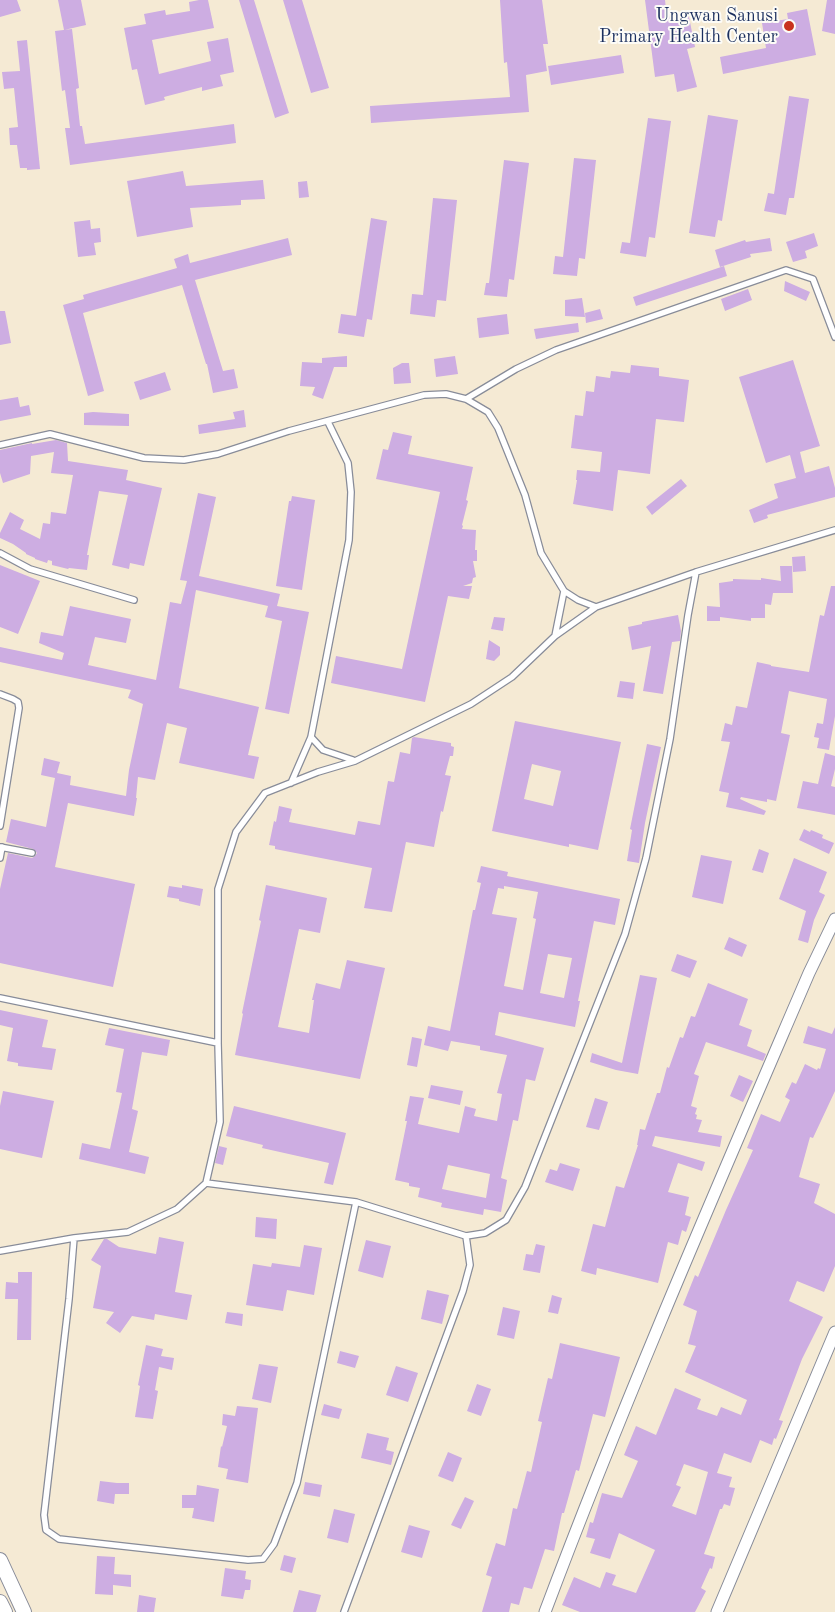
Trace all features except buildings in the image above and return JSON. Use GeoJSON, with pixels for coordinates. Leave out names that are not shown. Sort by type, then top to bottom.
{"type":"FeatureCollection","features":[{"type":"Feature","properties":{"kind":"street"},"geometry":{"type":"LineString","coordinates":[[545,1612],[572,1540],[671,1297],[809,973],[835,919]]}},
{"type":"Feature","properties":{"kind":"street"},"geometry":{"type":"LineString","coordinates":[[717,1612],[835,1332]]}},
{"type":"Feature","properties":{"kind":"street"},"geometry":{"type":"LineString","coordinates":[[0,1560],[24,1612]]}},
{"type":"Feature","properties":{"kind":"street"},"geometry":{"type":"LineString","coordinates":[[0,1602],[6,1612]]}},
{"type":"Feature","properties":{"kind":"lane"},"geometry":{"type":"LineString","coordinates":[[466,399],[516,369],[556,350],[786,270],[813,280],[835,337]]}},
{"type":"Feature","properties":{"kind":"lane"},"geometry":{"type":"LineString","coordinates":[[0,445],[50,434],[144,458],[184,460],[218,454],[289,432],[424,396],[446,394],[466,399],[488,412],[498,428],[525,495],[541,553],[564,591],[578,600],[596,607]]}},
{"type":"Feature","properties":{"kind":"lane"},"geometry":{"type":"LineString","coordinates":[[291,783],[311,737],[349,540],[352,492],[348,463],[328,422]]}},
{"type":"Feature","properties":{"kind":"lane"},"geometry":{"type":"LineString","coordinates":[[0,1251],[74,1238],[128,1232],[177,1208],[206,1183],[220,1122],[218,889],[236,832],[265,793],[318,772],[355,761],[471,704],[512,677],[555,636],[596,607],[696,572],[835,530]]}},
{"type":"Feature","properties":{"kind":"lane"},"geometry":{"type":"LineString","coordinates":[[0,552],[30,569],[134,600]]}},
{"type":"Feature","properties":{"kind":"lane"},"geometry":{"type":"LineString","coordinates":[[206,1183],[356,1202],[466,1236],[485,1233],[506,1220],[525,1187],[625,934],[646,858],[668,748],[696,572]]}},
{"type":"Feature","properties":{"kind":"lane"},"geometry":{"type":"LineString","coordinates":[[555,636],[564,591]]}},
{"type":"Feature","properties":{"kind":"lane"},"geometry":{"type":"LineString","coordinates":[[0,694],[18,702],[19,708],[0,826]]}},
{"type":"Feature","properties":{"kind":"lane"},"geometry":{"type":"LineString","coordinates":[[311,737],[323,750],[355,761]]}},
{"type":"Feature","properties":{"kind":"lane"},"geometry":{"type":"LineString","coordinates":[[0,858],[1,847],[32,853]]}},
{"type":"Feature","properties":{"kind":"lane"},"geometry":{"type":"LineString","coordinates":[[0,998],[218,1043]]}},
{"type":"Feature","properties":{"kind":"lane"},"geometry":{"type":"LineString","coordinates":[[74,1238],[69,1299],[44,1515],[46,1530],[60,1539],[248,1560],[263,1559],[274,1544],[297,1483],[356,1202]]}},
{"type":"Feature","properties":{"kind":"lane"},"geometry":{"type":"LineString","coordinates":[[344,1612],[463,1291],[470,1265],[466,1236]]}},
{"type":"Feature","properties":{"kind":"place","name":"Ungwan Sanusi Primary Health Center"},"geometry":{"type":"Point","coordinates":[789,26]}}]}
